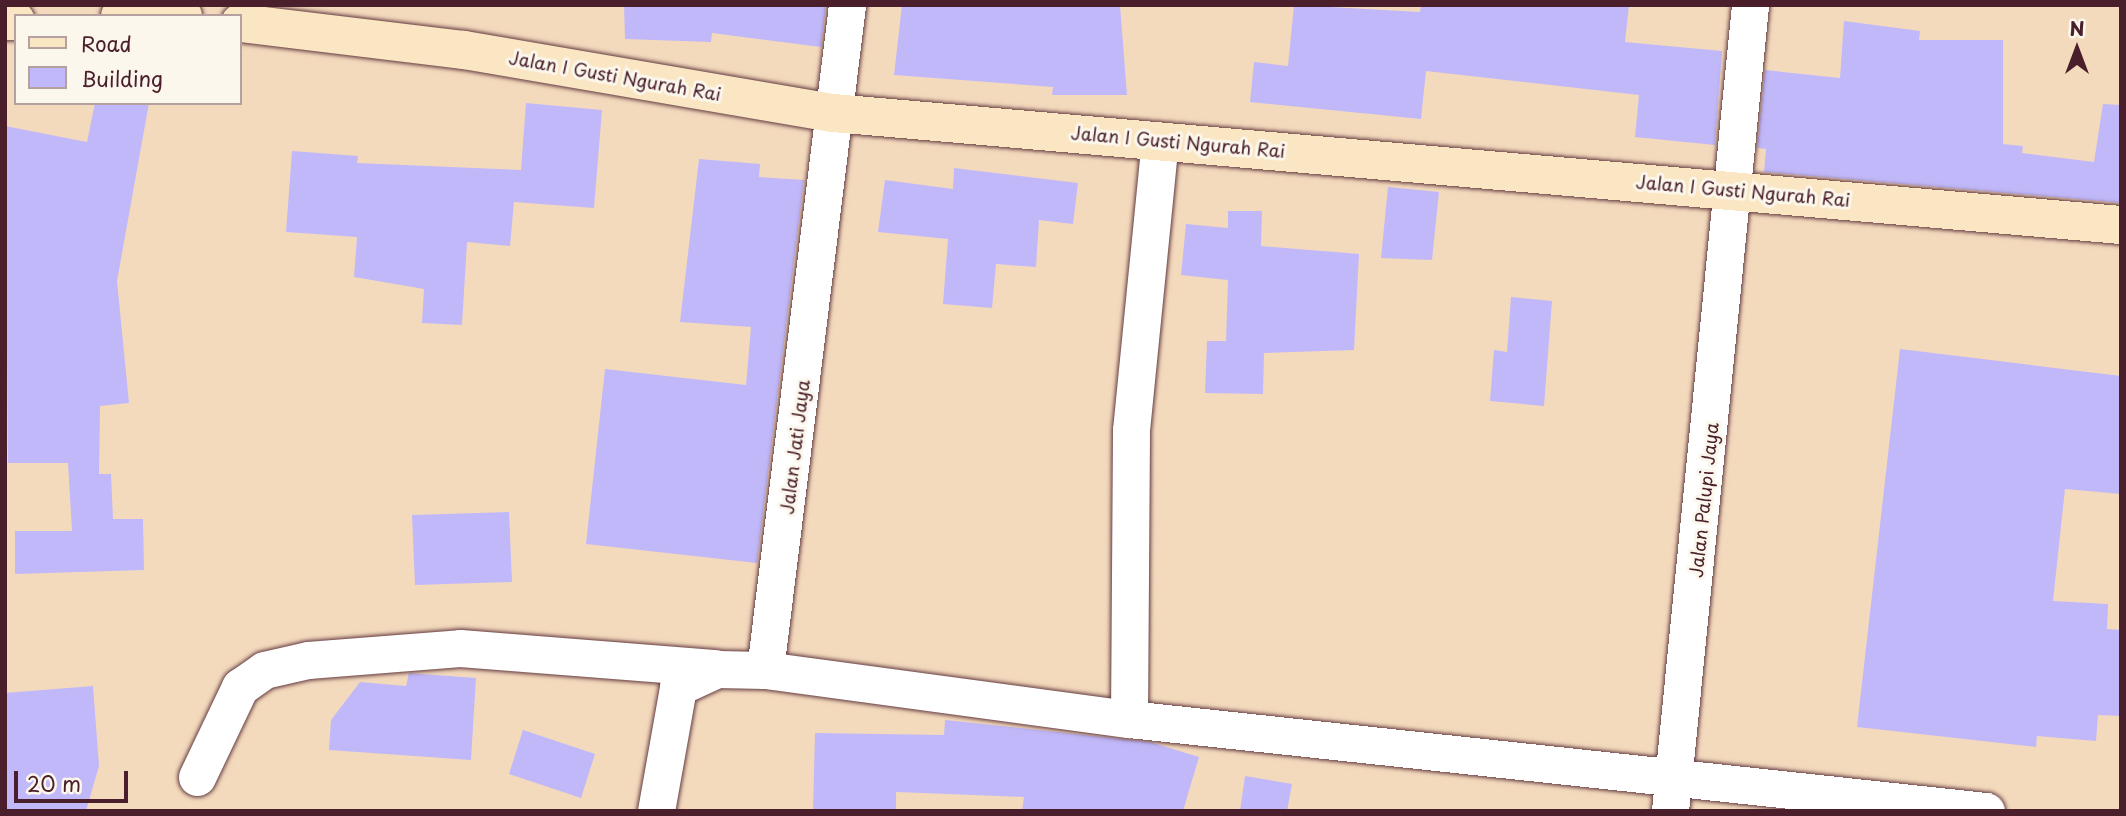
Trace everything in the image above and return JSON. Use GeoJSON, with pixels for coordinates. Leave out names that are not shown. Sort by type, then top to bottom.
{"type":"FeatureCollection","features":[{"type":"Feature","properties":{"kind":"main road"},"geometry":{"type":"LineString","coordinates":[[144,14],[168,12]]}},
{"type":"Feature","properties":{"kind":"main road","name":"Jalan I Gusti Ngurah Rai"},"geometry":{"type":"LineString","coordinates":[[242,23],[464,50],[833,113],[2121,225]]}},
{"type":"Feature","properties":{"kind":"street","name":"Jalan Jati Jaya"},"geometry":{"type":"LineString","coordinates":[[765,670],[847,5]]}},
{"type":"Feature","properties":{"kind":"street","name":"Jalan Palupi Jaya"},"geometry":{"type":"LineString","coordinates":[[1672,795],[1736,190],[1750,5]]}},
{"type":"Feature","properties":{"kind":"street"},"geometry":{"type":"LineString","coordinates":[[1129,719],[1131,430],[1160,141]]}},
{"type":"Feature","properties":{"kind":"street"},"geometry":{"type":"LineString","coordinates":[[197,777],[240,687],[264,670],[308,660],[460,648],[765,670],[1672,795],[1986,811]]}},
{"type":"Feature","properties":{"kind":"street"},"geometry":{"type":"LineString","coordinates":[[656,811],[671,701],[687,679],[717,668]]}},
{"type":"Feature","properties":{"kind":"building"},"geometry":{"type":"Polygon","coordinates":[[[624,5],[826,5],[821,47],[712,33],[711,42],[625,39],[624,5]]]}},
{"type":"Feature","properties":{"kind":"building"},"geometry":{"type":"Polygon","coordinates":[[[902,5],[1120,5],[1127,95],[1052,95],[1053,87],[894,75],[902,5]]]}},
{"type":"Feature","properties":{"kind":"building"},"geometry":{"type":"Polygon","coordinates":[[[1294,5],[1420,12],[1421,5],[1629,5],[1625,42],[1722,51],[1715,145],[1635,137],[1639,95],[1426,71],[1421,119],[1250,102],[1254,62],[1288,66],[1294,5]]]}},
{"type":"Feature","properties":{"kind":"building"},"geometry":{"type":"Polygon","coordinates":[[[1844,21],[1920,31],[1919,40],[2003,40],[2003,144],[2023,146],[2022,153],[2094,162],[2103,104],[2121,105],[2121,203],[1764,172],[1766,149],[1757,148],[1765,70],[1840,78],[1844,21]]]}},
{"type":"Feature","properties":{"kind":"building"},"geometry":{"type":"Polygon","coordinates":[[[526,103],[602,110],[594,208],[514,202],[510,246],[467,242],[462,325],[422,323],[424,289],[354,277],[357,237],[286,232],[292,151],[358,156],[357,163],[521,170],[526,103]]]}},
{"type":"Feature","properties":{"kind":"building"},"geometry":{"type":"Polygon","coordinates":[[[95,105],[149,105],[117,281],[129,403],[100,406],[99,474],[111,474],[113,519],[143,519],[144,570],[15,574],[15,531],[72,531],[68,463],[8,463],[5,126],[87,142],[95,105]]]}},
{"type":"Feature","properties":{"kind":"building"},"geometry":{"type":"Polygon","coordinates":[[[699,159],[760,164],[759,177],[804,180],[757,563],[586,544],[605,369],[746,385],[751,327],[680,322],[699,159]]]}},
{"type":"Feature","properties":{"kind":"building"},"geometry":{"type":"Polygon","coordinates":[[[954,168],[1078,183],[1073,224],[1039,220],[1036,267],[996,264],[992,308],[943,304],[948,239],[878,232],[885,180],[953,189],[954,168]]]}},
{"type":"Feature","properties":{"kind":"building"},"geometry":{"type":"Polygon","coordinates":[[[1388,187],[1439,192],[1432,260],[1381,258],[1388,187]]]}},
{"type":"Feature","properties":{"kind":"building"},"geometry":{"type":"Polygon","coordinates":[[[1228,211],[1262,211],[1261,246],[1359,254],[1354,350],[1264,353],[1263,394],[1205,393],[1207,341],[1226,341],[1228,280],[1181,275],[1186,224],[1228,228],[1228,211]]]}},
{"type":"Feature","properties":{"kind":"building"},"geometry":{"type":"Polygon","coordinates":[[[1511,297],[1552,301],[1544,406],[1490,401],[1494,350],[1507,352],[1511,297]]]}},
{"type":"Feature","properties":{"kind":"building"},"geometry":{"type":"Polygon","coordinates":[[[1900,349],[2121,376],[2121,494],[2065,489],[2053,601],[2108,604],[2107,629],[2121,630],[2121,716],[2098,715],[2096,741],[2037,736],[2036,747],[1857,727],[1900,349]]]}},
{"type":"Feature","properties":{"kind":"building"},"geometry":{"type":"Polygon","coordinates":[[[509,512],[512,582],[415,585],[412,515],[509,512]]]}},
{"type":"Feature","properties":{"kind":"building"},"geometry":{"type":"Polygon","coordinates":[[[409,673],[476,678],[471,760],[329,750],[331,720],[360,682],[406,686],[409,673]]]}},
{"type":"Feature","properties":{"kind":"building"},"geometry":{"type":"Polygon","coordinates":[[[93,686],[99,766],[86,811],[5,811],[5,693],[93,686]]]}},
{"type":"Feature","properties":{"kind":"building"},"geometry":{"type":"Polygon","coordinates":[[[945,720],[1150,742],[1199,757],[1183,811],[1022,811],[1024,797],[896,792],[896,811],[813,811],[815,733],[944,735],[945,720]]]}},
{"type":"Feature","properties":{"kind":"building"},"geometry":{"type":"Polygon","coordinates":[[[523,730],[595,754],[581,798],[509,774],[523,730]]]}},
{"type":"Feature","properties":{"kind":"building"},"geometry":{"type":"Polygon","coordinates":[[[1245,776],[1292,784],[1287,811],[1240,811],[1245,776]]]}}]}
